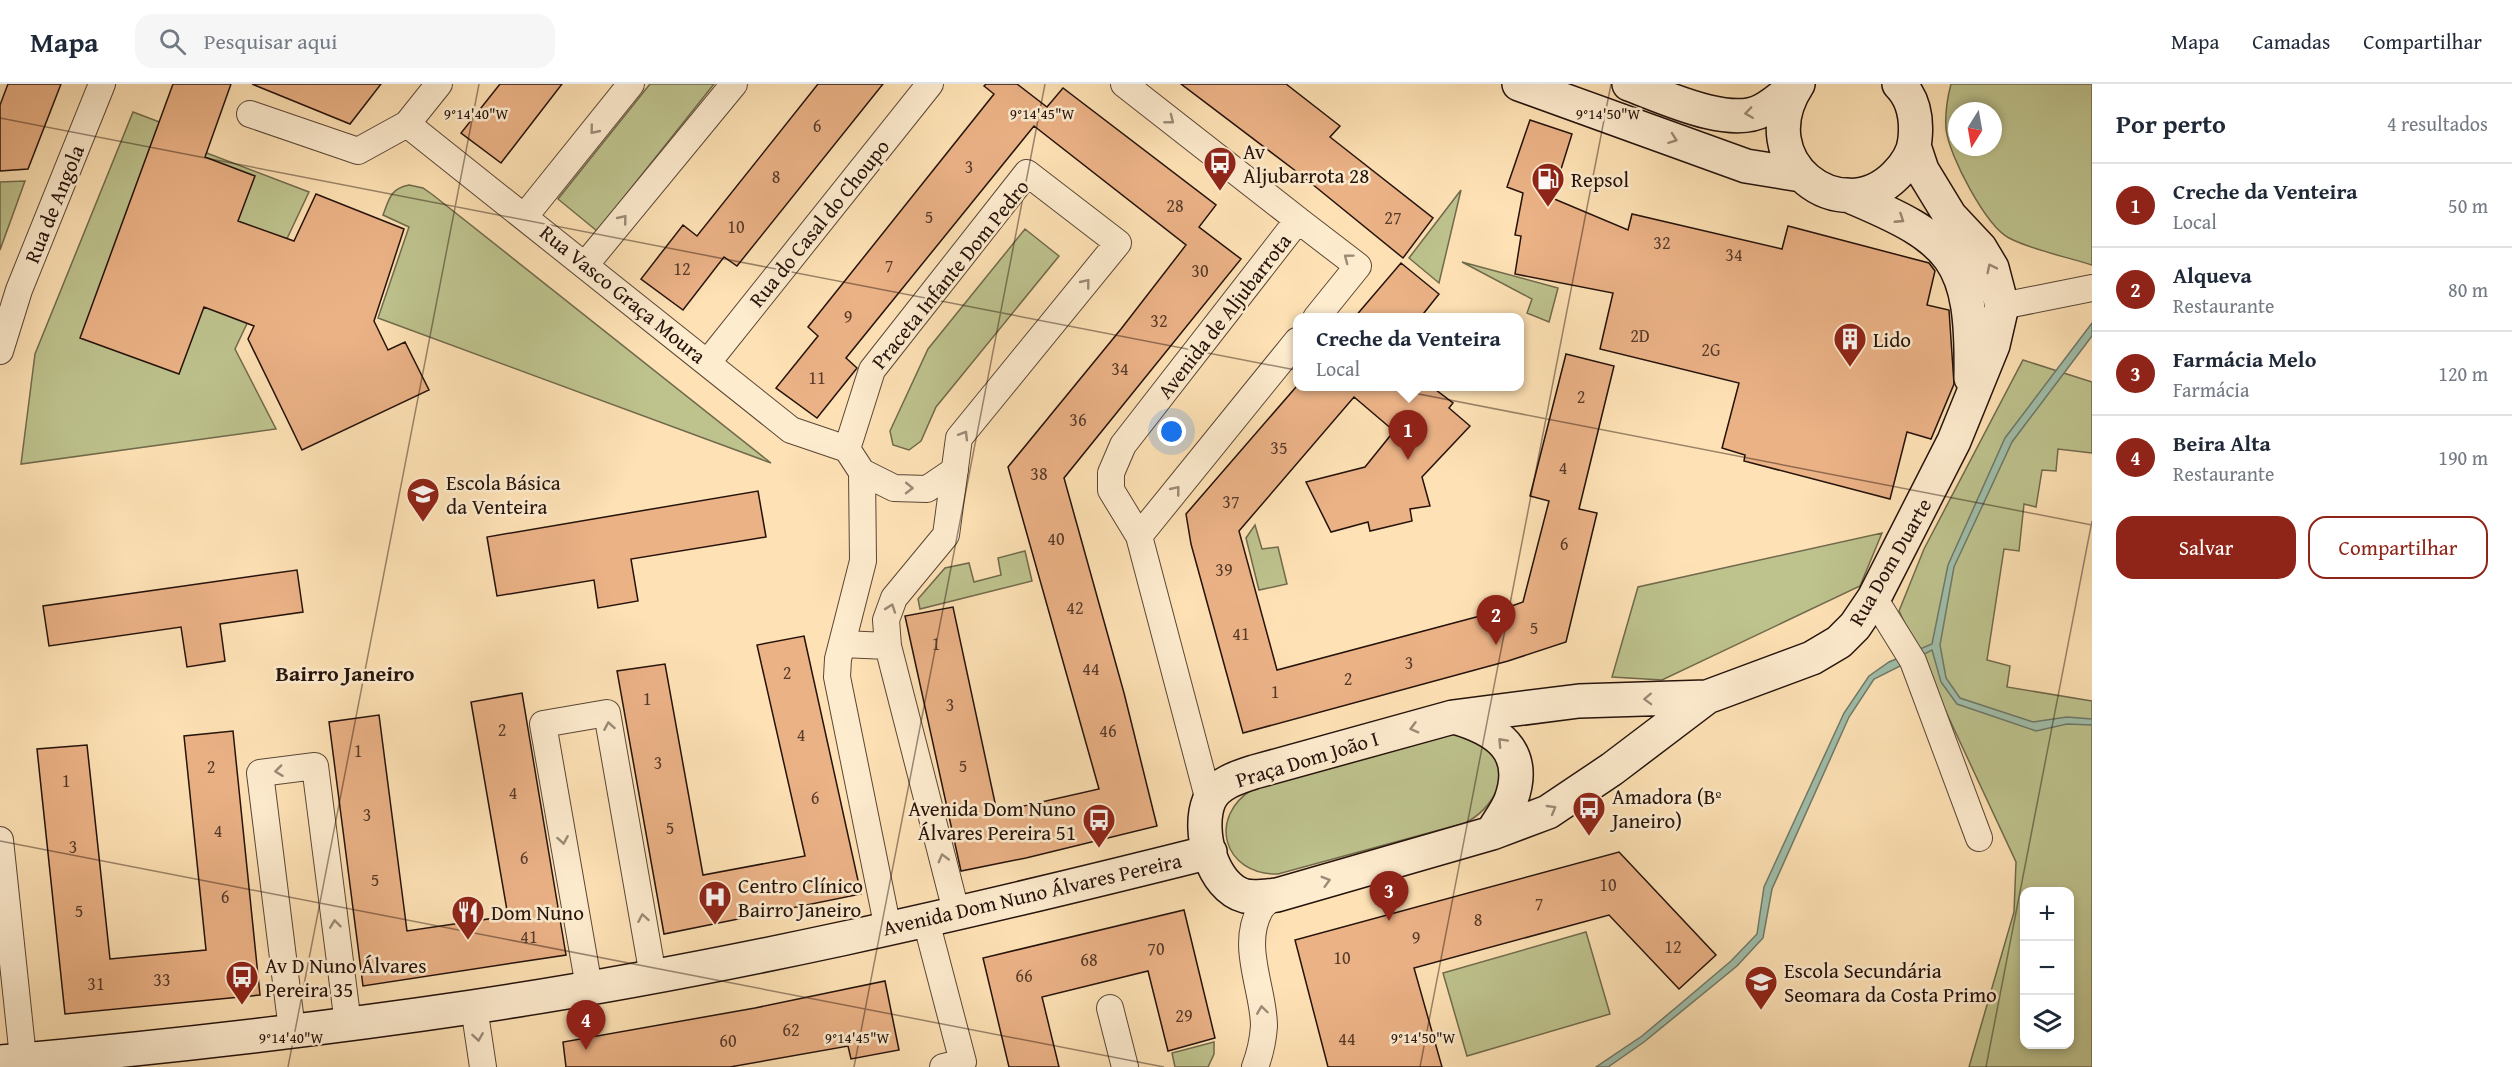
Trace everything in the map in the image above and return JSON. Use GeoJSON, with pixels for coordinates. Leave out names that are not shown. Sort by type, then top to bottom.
{"type":"FeatureCollection","features":[{"type":"Feature","properties":{"kind":"street"},"geometry":{"type":"LineString","coordinates":[[250,114],[358,151],[407,124],[439,84]]}},
{"type":"Feature","properties":{"kind":"street"},"geometry":{"type":"LineString","coordinates":[[525,216],[631,84]]}},
{"type":"Feature","properties":{"kind":"street"},"geometry":{"type":"LineString","coordinates":[[586,264],[734,84]]}},
{"type":"Feature","properties":{"kind":"street","name":"Rua do Casal do Choupo"},"geometry":{"type":"LineString","coordinates":[[708,362],[930,84]]}},
{"type":"Feature","properties":{"kind":"street","name":"Avenida de Aljubarrota"},"geometry":{"type":"LineString","coordinates":[[1124,84],[1359,266],[1320,313]]}},
{"type":"Feature","properties":{"kind":"street"},"geometry":{"type":"LineString","coordinates":[[1520,84],[1746,166],[1801,175]]}},
{"type":"Feature","properties":{"kind":"street"},"geometry":{"type":"LineString","coordinates":[[1629,84],[1712,113],[1746,115],[1762,111],[1798,84]]}},
{"type":"Feature","properties":{"kind":"street"},"geometry":{"type":"LineString","coordinates":[[1798,84],[1788,100],[1782,120],[1783,140],[1790,159],[1801,175]]}},
{"type":"Feature","properties":{"kind":"street","name":"Rua Dom Duarte"},"geometry":{"type":"LineString","coordinates":[[1492,833],[1548,812],[1612,769],[1707,697],[1812,658],[1847,634],[1874,597],[1931,491],[1971,404],[1993,345],[2002,306],[1992,268],[1980,248],[1950,216],[1922,170],[1915,135],[1913,106],[1899,84]]}},
{"type":"Feature","properties":{"kind":"street"},"geometry":{"type":"LineString","coordinates":[[1847,195],[1870,192],[1889,182],[1905,165],[1915,135],[1926,84]]}},
{"type":"Feature","properties":{"kind":"street","name":"Rua de Angola"},"geometry":{"type":"LineString","coordinates":[[0,351],[19,290],[101,88]]}},
{"type":"Feature","properties":{"kind":"street","name":"Rua Vasco Graça Moura"},"geometry":{"type":"LineString","coordinates":[[407,124],[586,264],[791,430],[847,449]]}},
{"type":"Feature","properties":{"kind":"street","name":"Praceta Infante Dom Pedro"},"geometry":{"type":"LineString","coordinates":[[847,449],[872,370],[1027,172],[1118,243],[959,438],[946,535],[894,598],[886,620],[888,646],[942,918],[956,1065]]}},
{"type":"Feature","properties":{"kind":"street","name":"Rua Dom Duarte"},"geometry":{"type":"LineString","coordinates":[[1801,175],[1830,192],[1847,195],[1890,213],[1940,244],[1957,267],[1966,290],[1972,335],[1971,404]]}},
{"type":"Feature","properties":{"kind":"street","name":"Avenida de Aljubarrota"},"geometry":{"type":"LineString","coordinates":[[1209,801],[1139,536],[1112,490],[1111,473],[1123,445],[1298,220]]}},
{"type":"Feature","properties":{"kind":"street"},"geometry":{"type":"LineString","coordinates":[[2002,306],[2092,288]]}},
{"type":"Feature","properties":{"kind":"street"},"geometry":{"type":"LineString","coordinates":[[1139,536],[1293,346]]}},
{"type":"Feature","properties":{"kind":"street"},"geometry":{"type":"LineString","coordinates":[[847,449],[862,472],[894,488],[927,489],[955,470]]}},
{"type":"Feature","properties":{"kind":"street"},"geometry":{"type":"LineString","coordinates":[[862,472],[863,561],[842,644],[837,677],[888,929]]}},
{"type":"Feature","properties":{"kind":"street"},"geometry":{"type":"LineString","coordinates":[[1874,597],[1913,661],[1979,838]]}},
{"type":"Feature","properties":{"kind":"street"},"geometry":{"type":"LineString","coordinates":[[842,644],[888,646]]}},
{"type":"Feature","properties":{"kind":"street","name":"Praça Dom João I"},"geometry":{"type":"LineString","coordinates":[[1209,801],[1218,790],[1243,776],[1453,717],[1579,701],[1707,697]]}},
{"type":"Feature","properties":{"kind":"street"},"geometry":{"type":"LineString","coordinates":[[589,987],[543,724],[606,713],[653,976]]}},
{"type":"Feature","properties":{"kind":"street"},"geometry":{"type":"LineString","coordinates":[[1209,801],[1205,827],[1210,852],[1221,881],[1243,895],[1257,897],[1277,894],[1492,833],[1511,801],[1516,780],[1514,762],[1507,744],[1483,725],[1453,717]]}},
{"type":"Feature","properties":{"kind":"street"},"geometry":{"type":"LineString","coordinates":[[292,1030],[260,773],[315,766],[348,1024]]}},
{"type":"Feature","properties":{"kind":"street"},"geometry":{"type":"LineString","coordinates":[[0,840],[16,1063]]}},
{"type":"Feature","properties":{"kind":"street","name":"Avenida Dom Nuno Álvares Pereira"},"geometry":{"type":"LineString","coordinates":[[16,1063],[474,1007],[653,976],[942,918],[1210,852]]}},
{"type":"Feature","properties":{"kind":"street"},"geometry":{"type":"LineString","coordinates":[[1255,1067],[1260,1054],[1264,1025],[1253,954],[1255,928],[1260,909],[1277,894]]}},
{"type":"Feature","properties":{"kind":"street"},"geometry":{"type":"LineString","coordinates":[[474,1007],[483,1067]]}},
{"type":"Feature","properties":{"kind":"street"},"geometry":{"type":"LineString","coordinates":[[1110,1008],[1125,1067]]}},
{"type":"Feature","properties":{"kind":"green space"},"geometry":{"type":"Polygon","coordinates":[[[650,84],[714,84],[597,231],[558,199],[650,84]]]}},
{"type":"Feature","properties":{"kind":"green space"},"geometry":{"type":"Polygon","coordinates":[[[1951,84],[2092,84],[2092,265],[2039,250],[2009,238],[2000,231],[1970,189],[1954,156],[2002,156],[2002,102],[1948,102],[1948,137],[1947,106],[1951,84]]]}},
{"type":"Feature","properties":{"kind":"green space"},"geometry":{"type":"Polygon","coordinates":[[[133,112],[207,140],[204,152],[309,192],[235,349],[276,429],[21,464],[35,354],[133,112]]]}},
{"type":"Feature","properties":{"kind":"green space"},"geometry":{"type":"Polygon","coordinates":[[[25,181],[0,250],[0,182],[25,181]]]}},
{"type":"Feature","properties":{"kind":"green space"},"geometry":{"type":"Polygon","coordinates":[[[409,185],[423,188],[433,195],[771,463],[378,318],[409,227],[383,215],[394,192],[409,185]]]}},
{"type":"Feature","properties":{"kind":"green space"},"geometry":{"type":"Polygon","coordinates":[[[1461,190],[1439,283],[1409,258],[1461,190]]]}},
{"type":"Feature","properties":{"kind":"green space"},"geometry":{"type":"Polygon","coordinates":[[[1025,229],[1059,256],[936,407],[921,441],[909,450],[893,445],[890,431],[928,349],[1025,229]]]}},
{"type":"Feature","properties":{"kind":"green space"},"geometry":{"type":"Polygon","coordinates":[[[1462,262],[1558,288],[1549,322],[1527,313],[1532,299],[1462,262]]]}},
{"type":"Feature","properties":{"kind":"green space"},"geometry":{"type":"Polygon","coordinates":[[[2023,360],[2092,382],[2092,453],[2058,449],[2056,471],[2042,470],[2036,507],[2024,504],[2019,551],[2004,549],[1987,660],[2010,666],[2007,687],[2092,701],[2092,1067],[1969,1067],[2014,912],[2016,862],[1899,611],[1924,549],[2023,360]]]}},
{"type":"Feature","properties":{"kind":"green space"},"geometry":{"type":"Polygon","coordinates":[[[1255,525],[1262,549],[1278,547],[1287,584],[1259,590],[1246,538],[1255,525]]]}},
{"type":"Feature","properties":{"kind":"green space"},"geometry":{"type":"Polygon","coordinates":[[[1882,533],[1860,586],[1662,680],[1612,677],[1638,587],[1882,533]]]}},
{"type":"Feature","properties":{"kind":"green space"},"geometry":{"type":"Polygon","coordinates":[[[1025,551],[1032,581],[920,609],[918,599],[945,568],[969,563],[974,582],[1001,575],[998,558],[1025,551]]]}},
{"type":"Feature","properties":{"kind":"green space"},"geometry":{"type":"Polygon","coordinates":[[[1456,732],[1486,746],[1495,756],[1499,767],[1497,789],[1492,800],[1475,817],[1465,823],[1278,874],[1259,872],[1244,865],[1234,855],[1228,842],[1226,828],[1230,814],[1239,801],[1253,789],[1456,732]]]}},
{"type":"Feature","properties":{"kind":"green space"},"geometry":{"type":"Polygon","coordinates":[[[1586,932],[1610,1014],[1467,1056],[1443,973],[1586,932]]]}},
{"type":"Feature","properties":{"kind":"green space"},"geometry":{"type":"Polygon","coordinates":[[[1214,1042],[1214,1054],[1208,1067],[1175,1067],[1172,1053],[1214,1042]]]}},
{"type":"Feature","properties":{"kind":"shaded area"},"geometry":{"type":"Polygon","coordinates":[[[2092,323],[2092,336],[2012,442],[1954,567],[1940,645],[1946,678],[1960,698],[2033,722],[2067,717],[2092,719],[2092,725],[2067,724],[2036,731],[1957,704],[1941,682],[1932,650],[1874,679],[1849,717],[1772,889],[1763,938],[1737,966],[1644,1042],[1608,1067],[1596,1067],[1642,1036],[1731,961],[1757,934],[1764,887],[1844,713],[1869,676],[1889,662],[1932,644],[1948,565],[2005,438],[2092,323]]]}},
{"type":"Feature","properties":{"kind":"building"},"geometry":{"type":"Polygon","coordinates":[[[8,84],[61,84],[28,169],[0,171],[0,105],[8,84]]]}},
{"type":"Feature","properties":{"kind":"building"},"geometry":{"type":"Polygon","coordinates":[[[173,84],[231,84],[205,157],[255,176],[238,221],[294,241],[316,194],[404,229],[374,321],[388,350],[405,342],[429,390],[302,450],[248,339],[254,326],[204,307],[179,374],[80,338],[173,84]]]}},
{"type":"Feature","properties":{"kind":"building"},"geometry":{"type":"Polygon","coordinates":[[[252,84],[381,84],[350,124],[252,84]]]}},
{"type":"Feature","properties":{"kind":"building"},"geometry":{"type":"Polygon","coordinates":[[[500,84],[562,84],[501,163],[461,133],[500,84]]]}},
{"type":"Feature","properties":{"kind":"building"},"geometry":{"type":"Polygon","coordinates":[[[818,84],[883,84],[737,266],[724,257],[683,310],[641,279],[683,225],[697,236],[818,84]]]}},
{"type":"Feature","properties":{"kind":"building"},"geometry":{"type":"Polygon","coordinates":[[[986,84],[1017,84],[1047,107],[1063,88],[1216,205],[1199,227],[1241,259],[1064,478],[1124,693],[1157,826],[1026,858],[961,871],[905,616],[953,607],[997,812],[1099,789],[1008,467],[1121,329],[1186,245],[1034,126],[846,358],[857,368],[817,418],[776,388],[818,336],[808,327],[994,94],[984,86],[986,84]]]}},
{"type":"Feature","properties":{"kind":"building"},"geometry":{"type":"Polygon","coordinates":[[[1181,84],[1286,84],[1340,126],[1330,137],[1433,218],[1403,258],[1301,175],[1181,84]]]}},
{"type":"Feature","properties":{"kind":"building"},"geometry":{"type":"Polygon","coordinates":[[[1530,120],[1572,134],[1552,198],[1628,230],[1632,214],[1782,249],[1788,226],[1929,263],[1935,271],[1927,305],[1949,310],[1954,384],[1931,439],[1907,432],[1890,499],[1744,461],[1745,455],[1722,448],[1739,383],[1600,349],[1613,293],[1515,274],[1521,236],[1515,235],[1523,193],[1507,187],[1530,120]]]}},
{"type":"Feature","properties":{"kind":"building"},"geometry":{"type":"Polygon","coordinates":[[[1401,263],[1439,294],[1424,313],[1358,313],[1401,263]]]}},
{"type":"Feature","properties":{"kind":"building"},"geometry":{"type":"Polygon","coordinates":[[[1566,354],[1614,366],[1579,509],[1597,513],[1566,642],[1508,661],[1243,733],[1191,544],[1186,514],[1293,390],[1437,391],[1453,403],[1449,408],[1470,426],[1422,477],[1430,506],[1410,509],[1412,521],[1370,531],[1368,522],[1331,532],[1306,482],[1365,467],[1394,431],[1354,397],[1239,531],[1277,670],[1495,612],[1523,602],[1549,501],[1530,496],[1566,354]]]}},
{"type":"Feature","properties":{"kind":"building"},"geometry":{"type":"Polygon","coordinates":[[[758,491],[766,537],[631,559],[638,601],[598,608],[594,580],[497,596],[487,537],[758,491]]]}},
{"type":"Feature","properties":{"kind":"building"},"geometry":{"type":"Polygon","coordinates":[[[297,570],[303,612],[220,624],[225,661],[187,667],[181,627],[49,646],[43,606],[297,570]]]}},
{"type":"Feature","properties":{"kind":"building"},"geometry":{"type":"Polygon","coordinates":[[[804,636],[861,894],[664,934],[617,671],[665,664],[703,875],[805,856],[757,645],[804,636]]]}},
{"type":"Feature","properties":{"kind":"building"},"geometry":{"type":"Polygon","coordinates":[[[522,693],[566,955],[363,986],[329,722],[379,715],[407,931],[508,916],[471,702],[522,693]]]}},
{"type":"Feature","properties":{"kind":"building"},"geometry":{"type":"Polygon","coordinates":[[[233,731],[260,995],[65,1014],[37,749],[87,745],[110,959],[206,950],[184,736],[233,731]]]}},
{"type":"Feature","properties":{"kind":"building"},"geometry":{"type":"Polygon","coordinates":[[[1619,852],[1716,955],[1679,989],[1609,915],[1414,968],[1442,1067],[1328,1067],[1295,940],[1619,852]]]}},
{"type":"Feature","properties":{"kind":"building"},"geometry":{"type":"Polygon","coordinates":[[[1184,910],[1215,1038],[1168,1051],[1148,971],[1042,997],[1059,1067],[1009,1067],[983,958],[1184,910]]]}},
{"type":"Feature","properties":{"kind":"building"},"geometry":{"type":"Polygon","coordinates":[[[885,981],[899,1050],[851,1059],[848,1046],[730,1067],[566,1067],[563,1042],[755,1008],[885,981]]]}},
{"type":"Feature","properties":{"kind":"place","name":"Av Aljubarrota 28"},"geometry":{"type":"Point","coordinates":[1220,192]}},
{"type":"Feature","properties":{"kind":"place","name":"Repsol"},"geometry":{"type":"Point","coordinates":[1548,208]}},
{"type":"Feature","properties":{"kind":"place","name":"Lido"},"geometry":{"type":"Point","coordinates":[1850,368]}},
{"type":"Feature","properties":{"kind":"place","name":"Creche da Venteira"},"geometry":{"type":"Point","coordinates":[1408,460]}},
{"type":"Feature","properties":{"kind":"place","name":"Escola Básica da Venteira"},"geometry":{"type":"Point","coordinates":[423,523]}},
{"type":"Feature","properties":{"kind":"place","name":"Alqueva"},"geometry":{"type":"Point","coordinates":[1496,645]}},
{"type":"Feature","properties":{"kind":"place","name":"Amadora (Bº Janeiro)"},"geometry":{"type":"Point","coordinates":[1589,837]}},
{"type":"Feature","properties":{"kind":"place","name":"Avenida Dom Nuno Álvares Pereira 51"},"geometry":{"type":"Point","coordinates":[1099,849]}},
{"type":"Feature","properties":{"kind":"place","name":"Farmácia Melo"},"geometry":{"type":"Point","coordinates":[1389,921]}},
{"type":"Feature","properties":{"kind":"place","name":"Centro Clínico Bairro Janeiro"},"geometry":{"type":"Point","coordinates":[715,926]}},
{"type":"Feature","properties":{"kind":"place","name":"Dom Nuno"},"geometry":{"type":"Point","coordinates":[468,941]}},
{"type":"Feature","properties":{"kind":"place","name":"Av D Nuno Álvares Pereira 35"},"geometry":{"type":"Point","coordinates":[242,1006]}},
{"type":"Feature","properties":{"kind":"place","name":"Escola Secundária Seomara da Costa Primo"},"geometry":{"type":"Point","coordinates":[1761,1011]}},
{"type":"Feature","properties":{"kind":"place","name":"Beira Alta"},"geometry":{"type":"Point","coordinates":[586,1050]}},
{"type":"Feature","properties":{"kind":"district","name":"Bairro Janeiro"},"geometry":{"type":"Point","coordinates":[345,673]}}]}
